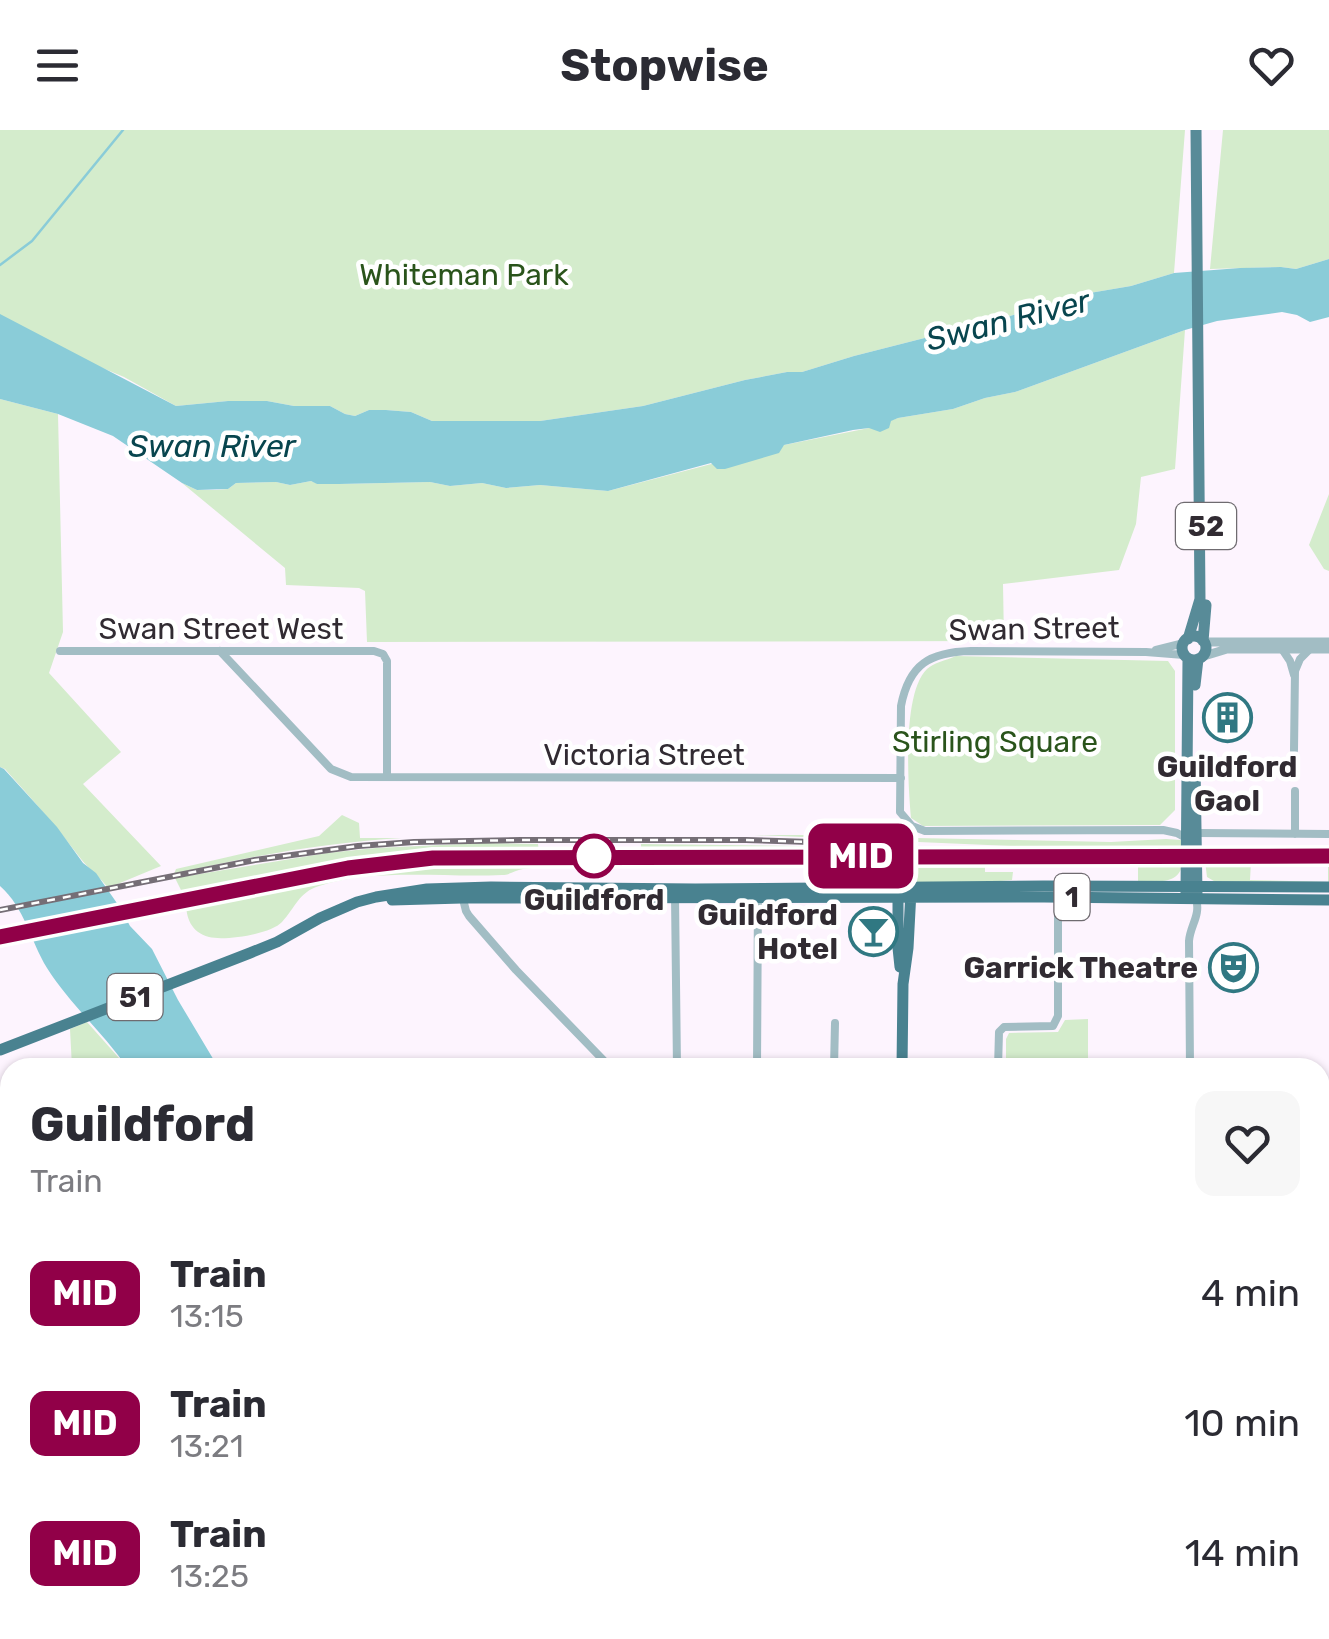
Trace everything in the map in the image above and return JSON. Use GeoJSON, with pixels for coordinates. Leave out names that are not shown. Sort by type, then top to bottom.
{"type":"FeatureCollection","features":[{"type":"Feature","properties":{"kind":"highway","name":"51"},"geometry":{"type":"LineString","coordinates":[[0,1050],[278,942],[334,912],[379,902],[506,888],[758,894]]}},
{"type":"Feature","properties":{"kind":"highway"},"geometry":{"type":"LineString","coordinates":[[506,888],[514,895],[553,898]]}},
{"type":"Feature","properties":{"kind":"highway","name":"1"},"geometry":{"type":"LineString","coordinates":[[1191,893],[1329,888]]}},
{"type":"Feature","properties":{"kind":"highway","name":"1"},"geometry":{"type":"LineString","coordinates":[[905,892],[1191,893],[1329,900]]}},
{"type":"Feature","properties":{"kind":"highway","name":"51"},"geometry":{"type":"LineString","coordinates":[[465,893],[676,898],[905,892]]}},
{"type":"Feature","properties":{"kind":"highway"},"geometry":{"type":"LineString","coordinates":[[902,1058],[898,948],[905,892]]}},
{"type":"Feature","properties":{"kind":"main road","name":"52"},"geometry":{"type":"LineString","coordinates":[[1192,836],[1186,819],[1200,599],[1196,130]]}},
{"type":"Feature","properties":{"kind":"main road","name":"52"},"geometry":{"type":"LineString","coordinates":[[1191,893],[1194,649]]}},
{"type":"Feature","properties":{"kind":"street","name":"Swan Street"},"geometry":{"type":"LineString","coordinates":[[1194,649],[1329,646]]}},
{"type":"Feature","properties":{"kind":"street","name":"Swan Street"},"geometry":{"type":"LineString","coordinates":[[901,778],[904,694],[911,676],[940,654],[1329,646]]}},
{"type":"Feature","properties":{"kind":"street"},"geometry":{"type":"LineString","coordinates":[[1294,680],[1299,660],[1310,649]]}},
{"type":"Feature","properties":{"kind":"street"},"geometry":{"type":"LineString","coordinates":[[1282,650],[1290,661],[1294,680],[1294,750]]}},
{"type":"Feature","properties":{"kind":"street","name":"Swan Street West"},"geometry":{"type":"LineString","coordinates":[[60,651],[382,654],[386,661],[387,777]]}},
{"type":"Feature","properties":{"kind":"street","name":"Victoria Street"},"geometry":{"type":"LineString","coordinates":[[220,651],[331,770],[351,776],[901,778]]}},
{"type":"Feature","properties":{"kind":"street"},"geometry":{"type":"LineString","coordinates":[[901,778],[900,812],[912,826],[924,831],[1163,830],[1192,836],[1329,834]]}},
{"type":"Feature","properties":{"kind":"street"},"geometry":{"type":"LineString","coordinates":[[1295,792],[1295,834]]}},
{"type":"Feature","properties":{"kind":"street"},"geometry":{"type":"LineString","coordinates":[[1163,830],[1186,819]]}},
{"type":"Feature","properties":{"kind":"street"},"geometry":{"type":"LineString","coordinates":[[662,889],[676,898],[677,1058]]}},
{"type":"Feature","properties":{"kind":"street"},"geometry":{"type":"LineString","coordinates":[[998,1058],[999,1032],[1004,1027],[1053,1026],[1058,1016],[1058,891]]}},
{"type":"Feature","properties":{"kind":"street"},"geometry":{"type":"LineString","coordinates":[[465,893],[474,919],[516,970],[601,1058]]}},
{"type":"Feature","properties":{"kind":"street"},"geometry":{"type":"LineString","coordinates":[[1190,1058],[1190,931],[1198,910],[1191,893]]}},
{"type":"Feature","properties":{"kind":"street"},"geometry":{"type":"LineString","coordinates":[[757,1058],[758,894]]}},
{"type":"Feature","properties":{"kind":"street"},"geometry":{"type":"LineString","coordinates":[[834,1058],[835,1023]]}},
{"type":"Feature","properties":{"kind":"green space","name":"Whiteman Park"},"geometry":{"type":"Polygon","coordinates":[[[0,130],[1185,130],[1174,273],[1131,286],[1078,295],[802,372],[745,380],[643,406],[540,421],[432,421],[411,412],[369,410],[355,416],[330,406],[267,401],[176,406],[124,377],[0,325],[0,130]]]}},
{"type":"Feature","properties":{"kind":"green space"},"geometry":{"type":"Polygon","coordinates":[[[1223,130],[1329,130],[1329,259],[1296,269],[1210,269],[1223,130]]]}},
{"type":"Feature","properties":{"kind":"green space"},"geometry":{"type":"Polygon","coordinates":[[[1185,330],[1175,469],[1141,477],[1136,524],[1119,570],[1003,584],[1004,641],[367,642],[365,591],[286,585],[285,568],[182,483],[197,490],[228,489],[236,483],[290,485],[311,481],[430,482],[450,486],[482,483],[506,488],[540,485],[608,491],[784,445],[1015,392],[1185,330]]]}},
{"type":"Feature","properties":{"kind":"green space"},"geometry":{"type":"Polygon","coordinates":[[[0,399],[58,414],[63,632],[49,673],[121,752],[83,784],[161,866],[108,888],[0,767],[0,399]]]}},
{"type":"Feature","properties":{"kind":"green space"},"geometry":{"type":"Polygon","coordinates":[[[1329,494],[1329,571],[1309,545],[1329,494]]]}},
{"type":"Feature","properties":{"kind":"green space","name":"Stirling Square"},"geometry":{"type":"Polygon","coordinates":[[[956,656],[1168,661],[1175,671],[1175,810],[1160,825],[923,826],[911,818],[909,740],[914,698],[927,669],[956,656]]]}},
{"type":"Feature","properties":{"kind":"green space"},"geometry":{"type":"Polygon","coordinates":[[[342,815],[359,823],[360,838],[402,838],[287,851],[174,874],[176,869],[319,836],[342,815]]]}},
{"type":"Feature","properties":{"kind":"green space"},"geometry":{"type":"Polygon","coordinates":[[[754,835],[1111,842],[1166,839],[1181,840],[1184,847],[1011,846],[754,835]]]}},
{"type":"Feature","properties":{"kind":"green space"},"geometry":{"type":"Polygon","coordinates":[[[484,843],[538,844],[539,853],[409,855],[294,873],[185,898],[175,878],[327,853],[484,843]]]}},
{"type":"Feature","properties":{"kind":"green space"},"geometry":{"type":"Polygon","coordinates":[[[641,844],[873,847],[901,848],[901,853],[641,852],[641,844]]]}},
{"type":"Feature","properties":{"kind":"green space"},"geometry":{"type":"Polygon","coordinates":[[[641,859],[641,868],[617,863],[562,862],[561,867],[523,869],[505,875],[386,875],[340,880],[307,892],[276,926],[236,937],[203,935],[191,924],[186,908],[186,902],[408,862],[641,859]]]}},
{"type":"Feature","properties":{"kind":"green space"},"geometry":{"type":"Polygon","coordinates":[[[831,859],[985,859],[985,872],[1013,872],[1012,880],[989,882],[838,882],[834,880],[831,859]]]}},
{"type":"Feature","properties":{"kind":"green space"},"geometry":{"type":"Polygon","coordinates":[[[1138,860],[1183,860],[1173,878],[1138,881],[1138,860]]]}},
{"type":"Feature","properties":{"kind":"green space"},"geometry":{"type":"Polygon","coordinates":[[[1205,861],[1329,861],[1329,885],[1219,884],[1207,877],[1205,861]],[[1251,862],[1250,880],[1328,882],[1328,862],[1251,862]]]}},
{"type":"Feature","properties":{"kind":"green space"},"geometry":{"type":"Polygon","coordinates":[[[1088,1019],[1088,1058],[1006,1058],[1009,1033],[1058,1032],[1065,1020],[1088,1019]]]}},
{"type":"Feature","properties":{"kind":"green space"},"geometry":{"type":"Polygon","coordinates":[[[87,1022],[119,1058],[72,1058],[70,1029],[87,1022]]]}},
{"type":"Feature","properties":{"kind":"water","name":"Swan River"},"geometry":{"type":"Polygon","coordinates":[[[1329,259],[1329,317],[1310,322],[1282,312],[1217,321],[1015,392],[953,409],[898,418],[880,432],[869,428],[853,430],[784,445],[779,453],[725,469],[717,469],[711,463],[608,491],[540,485],[506,488],[482,483],[450,486],[430,482],[311,481],[290,485],[236,483],[228,489],[197,490],[113,436],[58,414],[0,399],[0,314],[176,406],[267,401],[330,406],[355,416],[369,410],[386,410],[411,412],[432,421],[540,421],[643,406],[745,380],[802,372],[1078,295],[1131,286],[1174,273],[1296,269],[1329,259]]]}},
{"type":"Feature","properties":{"kind":"water"},"geometry":{"type":"Polygon","coordinates":[[[0,767],[96,873],[130,926],[152,949],[213,1058],[120,1058],[56,981],[16,904],[0,886],[0,767]]]}},
{"type":"Feature","properties":{"kind":"waterway"},"geometry":{"type":"LineString","coordinates":[[0,265],[32,241],[123,130]]}},
{"type":"Feature","properties":{"kind":"railway"},"geometry":{"type":"LineString","coordinates":[[0,910],[255,860],[358,846],[521,840],[844,843]]}},
{"type":"Feature","properties":{"kind":"railway"},"geometry":{"type":"LineString","coordinates":[[0,937],[348,868],[433,858],[1329,856]]}},
{"type":"Feature","properties":{"kind":"train","name":"MID"},"geometry":{"type":"LineString","coordinates":[[0,937],[348,868],[433,858],[1329,856]]}},
{"type":"Feature","properties":{"kind":"place","name":"Guildford Gaol"},"geometry":{"type":"Point","coordinates":[1227,718]}},
{"type":"Feature","properties":{"kind":"place","name":"Guildford"},"geometry":{"type":"Point","coordinates":[594,856]}},
{"type":"Feature","properties":{"kind":"place","name":"Guildford Hotel"},"geometry":{"type":"Point","coordinates":[873,932]}},
{"type":"Feature","properties":{"kind":"place","name":"Garrick Theatre"},"geometry":{"type":"Point","coordinates":[1233,968]}}]}
